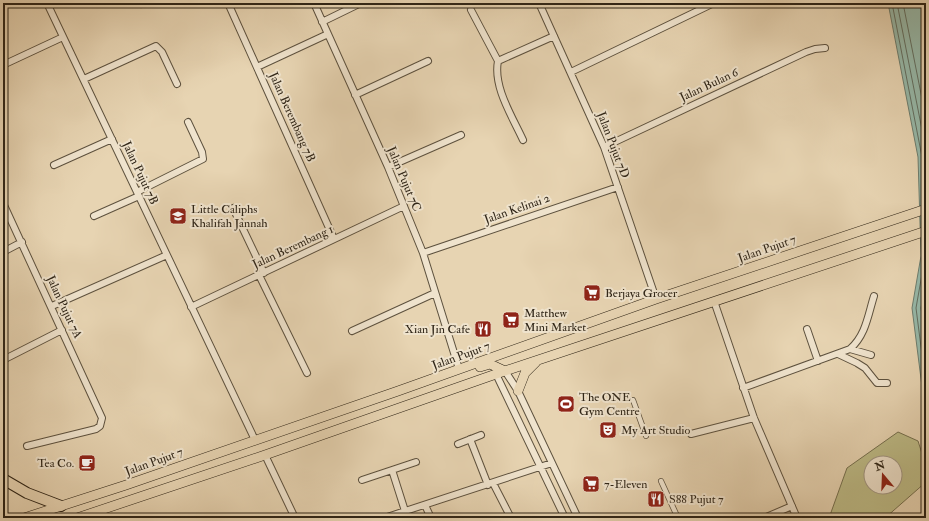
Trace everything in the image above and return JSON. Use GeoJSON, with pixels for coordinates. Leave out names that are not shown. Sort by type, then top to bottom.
{"type":"FeatureCollection","features":[{"type":"Feature","properties":{"kind":"highway"},"geometry":{"type":"LineString","coordinates":[[3,480],[27,493],[61,506]]}},
{"type":"Feature","properties":{"kind":"main road","name":"Jalan Pujut 7"},"geometry":{"type":"LineString","coordinates":[[24,518],[398,391],[656,299],[926,209]]}},
{"type":"Feature","properties":{"kind":"main road"},"geometry":{"type":"LineString","coordinates":[[77,518],[265,455],[500,372],[926,231]]}},
{"type":"Feature","properties":{"kind":"main road"},"geometry":{"type":"LineString","coordinates":[[518,391],[526,373],[537,361]]}},
{"type":"Feature","properties":{"kind":"main road"},"geometry":{"type":"LineString","coordinates":[[398,391],[421,388],[488,364],[500,372]]}},
{"type":"Feature","properties":{"kind":"street","name":"Jalan Pujut 7B"},"geometry":{"type":"LineString","coordinates":[[48,3],[255,440]]}},
{"type":"Feature","properties":{"kind":"street","name":"Jalan Berembang 7B"},"geometry":{"type":"LineString","coordinates":[[228,3],[334,240]]}},
{"type":"Feature","properties":{"kind":"street","name":"Jalan Pujut 7C"},"geometry":{"type":"LineString","coordinates":[[314,3],[388,167],[423,253],[459,369]]}},
{"type":"Feature","properties":{"kind":"street"},"geometry":{"type":"LineString","coordinates":[[322,22],[361,3]]}},
{"type":"Feature","properties":{"kind":"street","name":"Jalan Pujut 7D"},"geometry":{"type":"LineString","coordinates":[[539,3],[604,147],[656,299]]}},
{"type":"Feature","properties":{"kind":"street"},"geometry":{"type":"LineString","coordinates":[[571,72],[714,3]]}},
{"type":"Feature","properties":{"kind":"street"},"geometry":{"type":"LineString","coordinates":[[471,10],[498,60],[496,70],[498,81],[523,140]]}},
{"type":"Feature","properties":{"kind":"street"},"geometry":{"type":"LineString","coordinates":[[257,67],[328,34]]}},
{"type":"Feature","properties":{"kind":"street"},"geometry":{"type":"LineString","coordinates":[[498,60],[554,36]]}},
{"type":"Feature","properties":{"kind":"street"},"geometry":{"type":"LineString","coordinates":[[3,65],[64,37]]}},
{"type":"Feature","properties":{"kind":"street"},"geometry":{"type":"LineString","coordinates":[[84,79],[156,46],[162,52],[177,84]]}},
{"type":"Feature","properties":{"kind":"street","name":"Jalan Bulan 6"},"geometry":{"type":"LineString","coordinates":[[604,147],[806,52],[825,48]]}},
{"type":"Feature","properties":{"kind":"street"},"geometry":{"type":"LineString","coordinates":[[355,95],[428,61]]}},
{"type":"Feature","properties":{"kind":"street"},"geometry":{"type":"LineString","coordinates":[[94,216],[203,159],[202,152],[188,122]]}},
{"type":"Feature","properties":{"kind":"street"},"geometry":{"type":"LineString","coordinates":[[388,167],[461,135]]}},
{"type":"Feature","properties":{"kind":"street"},"geometry":{"type":"LineString","coordinates":[[54,165],[112,139]]}},
{"type":"Feature","properties":{"kind":"street","name":"Jalan Kelinai 2"},"geometry":{"type":"LineString","coordinates":[[423,253],[618,187]]}},
{"type":"Feature","properties":{"kind":"street","name":"Jalan Pujut 7A"},"geometry":{"type":"LineString","coordinates":[[3,203],[101,414],[102,422],[96,429],[27,446]]}},
{"type":"Feature","properties":{"kind":"street","name":"Jalan Berembang 1"},"geometry":{"type":"LineString","coordinates":[[191,307],[404,206]]}},
{"type":"Feature","properties":{"kind":"street"},"geometry":{"type":"LineString","coordinates":[[233,208],[261,274],[307,373]]}},
{"type":"Feature","properties":{"kind":"street"},"geometry":{"type":"LineString","coordinates":[[3,252],[22,242]]}},
{"type":"Feature","properties":{"kind":"street"},"geometry":{"type":"LineString","coordinates":[[52,306],[167,255]]}},
{"type":"Feature","properties":{"kind":"street"},"geometry":{"type":"LineString","coordinates":[[352,331],[435,293]]}},
{"type":"Feature","properties":{"kind":"street"},"geometry":{"type":"LineString","coordinates":[[743,388],[850,350],[858,342],[864,331],[874,296]]}},
{"type":"Feature","properties":{"kind":"street"},"geometry":{"type":"LineString","coordinates":[[714,301],[754,418],[797,518]]}},
{"type":"Feature","properties":{"kind":"street"},"geometry":{"type":"LineString","coordinates":[[807,329],[818,361]]}},
{"type":"Feature","properties":{"kind":"street"},"geometry":{"type":"LineString","coordinates":[[3,360],[62,330]]}},
{"type":"Feature","properties":{"kind":"street"},"geometry":{"type":"LineString","coordinates":[[850,350],[871,355]]}},
{"type":"Feature","properties":{"kind":"street"},"geometry":{"type":"LineString","coordinates":[[838,354],[865,368],[877,383],[886,383]]}},
{"type":"Feature","properties":{"kind":"street"},"geometry":{"type":"LineString","coordinates":[[500,372],[518,391],[578,518]]}},
{"type":"Feature","properties":{"kind":"street"},"geometry":{"type":"LineString","coordinates":[[500,372],[540,468],[565,518]]}},
{"type":"Feature","properties":{"kind":"street"},"geometry":{"type":"LineString","coordinates":[[634,400],[646,436]]}},
{"type":"Feature","properties":{"kind":"street"},"geometry":{"type":"LineString","coordinates":[[691,434],[754,418]]}},
{"type":"Feature","properties":{"kind":"street"},"geometry":{"type":"LineString","coordinates":[[527,437],[537,432]]}},
{"type":"Feature","properties":{"kind":"street"},"geometry":{"type":"LineString","coordinates":[[458,444],[482,435]]}},
{"type":"Feature","properties":{"kind":"street"},"geometry":{"type":"LineString","coordinates":[[470,439],[490,484],[510,518]]}},
{"type":"Feature","properties":{"kind":"street"},"geometry":{"type":"LineString","coordinates":[[265,455],[295,518]]}},
{"type":"Feature","properties":{"kind":"street"},"geometry":{"type":"LineString","coordinates":[[362,480],[416,462]]}},
{"type":"Feature","properties":{"kind":"street"},"geometry":{"type":"LineString","coordinates":[[384,518],[552,463]]}},
{"type":"Feature","properties":{"kind":"street"},"geometry":{"type":"LineString","coordinates":[[392,470],[405,511]]}},
{"type":"Feature","properties":{"kind":"street"},"geometry":{"type":"LineString","coordinates":[[661,481],[677,516]]}},
{"type":"Feature","properties":{"kind":"street"},"geometry":{"type":"LineString","coordinates":[[425,505],[431,518]]}},
{"type":"Feature","properties":{"kind":"street"},"geometry":{"type":"LineString","coordinates":[[764,518],[792,506]]}},
{"type":"Feature","properties":{"kind":"shaded area"},"geometry":{"type":"Polygon","coordinates":[[[898,432],[918,441],[926,466],[926,482],[885,518],[829,518],[847,468],[863,457],[863,495],[903,495],[903,455],[865,455],[898,432]]]}},
{"type":"Feature","properties":{"kind":"water"},"geometry":{"type":"Polygon","coordinates":[[[888,3],[926,3],[926,418],[912,308],[921,256],[918,157],[888,3]]]}},
{"type":"Feature","properties":{"kind":"place","name":"Little Caliphs Khalifah Jannah"},"geometry":{"type":"Point","coordinates":[178,216]}},
{"type":"Feature","properties":{"kind":"place","name":"Berjaya Grocer"},"geometry":{"type":"Point","coordinates":[592,293]}},
{"type":"Feature","properties":{"kind":"place","name":"Matthew Mini Market"},"geometry":{"type":"Point","coordinates":[511,320]}},
{"type":"Feature","properties":{"kind":"place","name":"Xian Jin Cafe"},"geometry":{"type":"Point","coordinates":[483,329]}},
{"type":"Feature","properties":{"kind":"place","name":"The ONE Gym Centre"},"geometry":{"type":"Point","coordinates":[566,404]}},
{"type":"Feature","properties":{"kind":"place","name":"My Art Studio"},"geometry":{"type":"Point","coordinates":[608,430]}},
{"type":"Feature","properties":{"kind":"place","name":"Tea Co."},"geometry":{"type":"Point","coordinates":[87,463]}},
{"type":"Feature","properties":{"kind":"place","name":"7-Eleven"},"geometry":{"type":"Point","coordinates":[591,484]}},
{"type":"Feature","properties":{"kind":"place","name":"S88 Pujut 7"},"geometry":{"type":"Point","coordinates":[656,499]}}]}
